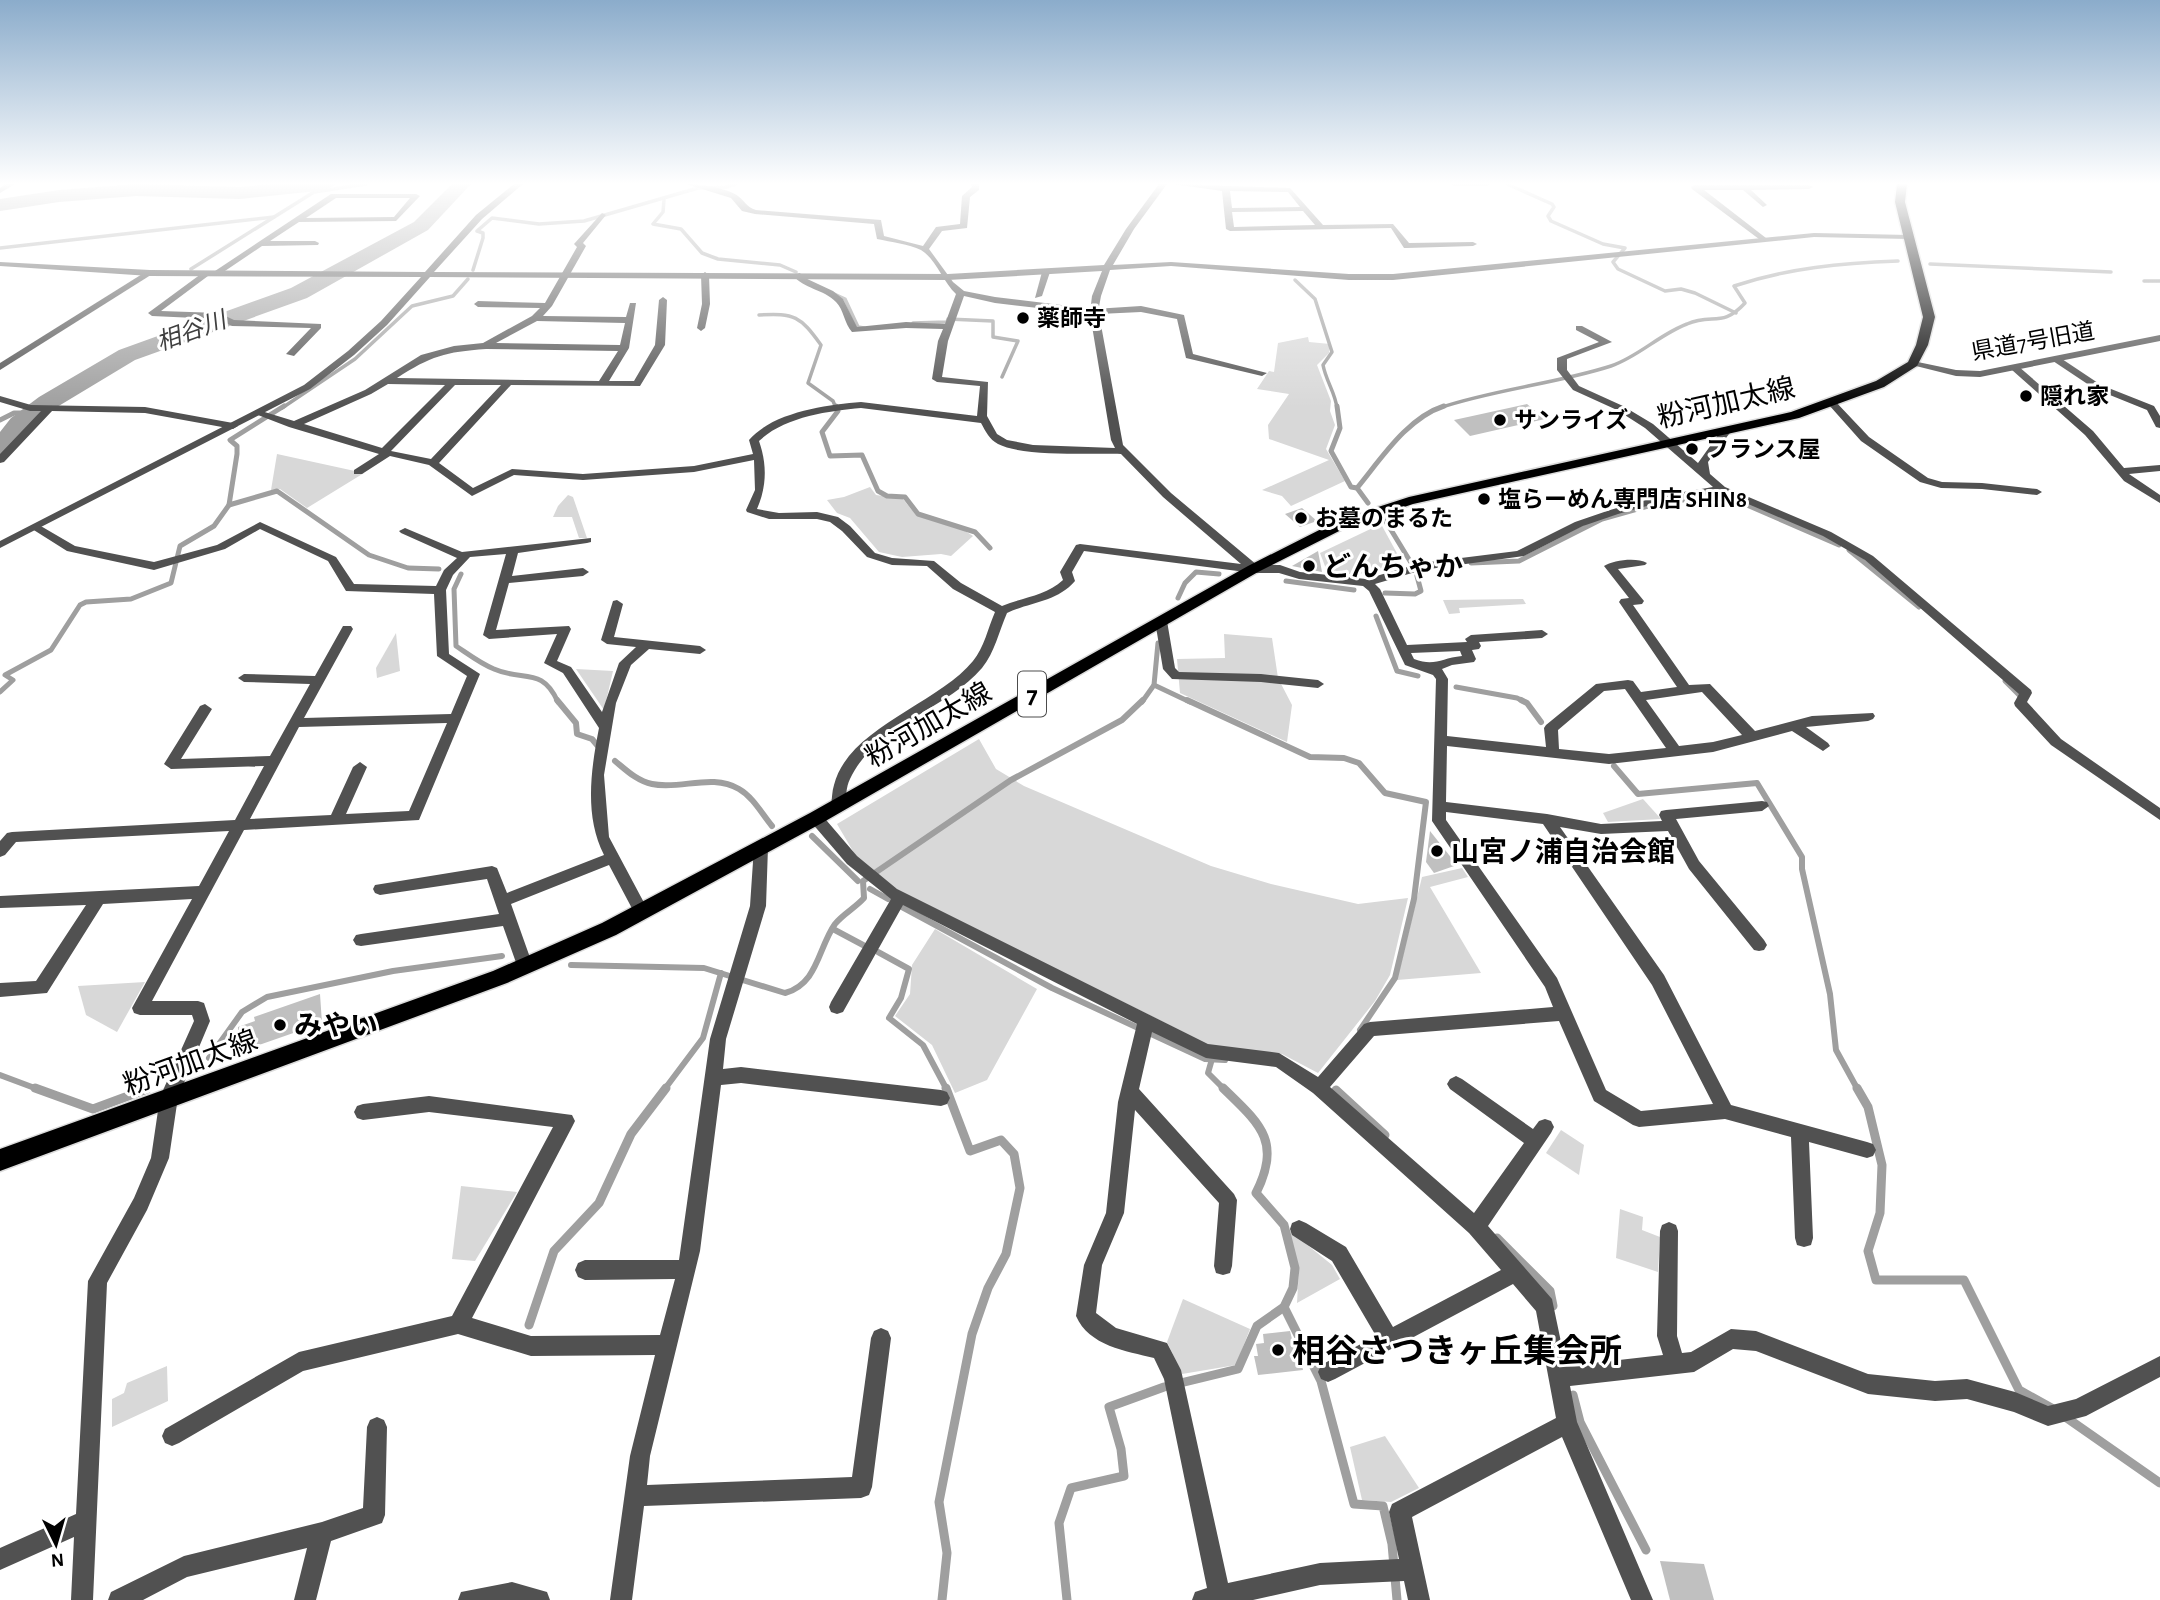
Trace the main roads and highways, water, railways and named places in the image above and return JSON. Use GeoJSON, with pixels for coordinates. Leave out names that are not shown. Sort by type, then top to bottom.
{"type":"FeatureCollection","features":[{"type":"Feature","properties":{"kind":"main road","name":"粉河加太線"},"geometry":{"type":"LineString","coordinates":[[0,1160],[525,966],[609,929],[838,806],[1253,569],[1346,523],[1409,501],[1795,415],[1880,384],[1913,364],[1922,345],[1929,317],[1914,259]]}},
{"type":"Feature","properties":{"kind":"waterway"},"geometry":{"type":"LineString","coordinates":[[191,269],[208,259]]}},
{"type":"Feature","properties":{"kind":"waterway","name":"相谷川"},"geometry":{"type":"LineString","coordinates":[[0,449],[20,423],[48,402],[127,355],[299,293],[362,259]]}},
{"type":"Feature","properties":{"kind":"waterway"},"geometry":{"type":"LineString","coordinates":[[473,270],[477,259]]}},
{"type":"Feature","properties":{"kind":"waterway"},"geometry":{"type":"LineString","coordinates":[[717,259],[780,265],[796,272]]}},
{"type":"Feature","properties":{"kind":"waterway"},"geometry":{"type":"LineString","coordinates":[[1616,259],[1613,262],[1618,269],[1665,291],[1681,289],[1695,293],[1735,312]]}},
{"type":"Feature","properties":{"kind":"waterway"},"geometry":{"type":"LineString","coordinates":[[1735,312],[1745,303],[1734,286],[1815,268],[1898,261]]}},
{"type":"Feature","properties":{"kind":"waterway"},"geometry":{"type":"LineString","coordinates":[[1930,264],[2111,272]]}},
{"type":"Feature","properties":{"kind":"waterway"},"geometry":{"type":"LineString","coordinates":[[282,408],[355,359],[412,306],[453,296],[468,279]]}},
{"type":"Feature","properties":{"kind":"waterway"},"geometry":{"type":"LineString","coordinates":[[1295,280],[1315,299],[1332,352],[1323,365],[1337,408]]}},
{"type":"Feature","properties":{"kind":"waterway"},"geometry":{"type":"LineString","coordinates":[[2144,281],[2160,281]]}},
{"type":"Feature","properties":{"kind":"waterway"},"geometry":{"type":"LineString","coordinates":[[832,293],[845,299],[858,327],[864,328]]}},
{"type":"Feature","properties":{"kind":"waterway"},"geometry":{"type":"LineString","coordinates":[[1441,408],[1611,366],[1677,328],[1696,321],[1723,318],[1735,312]]}},
{"type":"Feature","properties":{"kind":"waterway"},"geometry":{"type":"LineString","coordinates":[[759,315],[796,318],[814,335],[821,345],[808,383],[833,401],[836,408]]}},
{"type":"Feature","properties":{"kind":"waterway"},"geometry":{"type":"LineString","coordinates":[[913,323],[947,322],[948,319],[993,321],[993,337],[1018,341],[1002,377]]}},
{"type":"Feature","properties":{"kind":"waterway"},"geometry":{"type":"LineString","coordinates":[[229,505],[237,454],[237,446],[230,440],[284,406]]}},
{"type":"Feature","properties":{"kind":"waterway"},"geometry":{"type":"LineString","coordinates":[[836,406],[838,411],[822,432],[830,456],[862,455],[878,491],[887,496],[905,497],[918,514],[975,532],[990,548]]}},
{"type":"Feature","properties":{"kind":"waterway"},"geometry":{"type":"LineString","coordinates":[[1337,406],[1340,428],[1331,451],[1351,487],[1357,488]]}},
{"type":"Feature","properties":{"kind":"waterway"},"geometry":{"type":"LineString","coordinates":[[1357,488],[1385,452],[1407,430],[1418,420],[1441,408]]}},
{"type":"Feature","properties":{"kind":"waterway"},"geometry":{"type":"LineString","coordinates":[[0,420],[14,413],[34,413]]}},
{"type":"Feature","properties":{"kind":"waterway"},"geometry":{"type":"LineString","coordinates":[[1357,488],[1368,503]]}},
{"type":"Feature","properties":{"kind":"waterway"},"geometry":{"type":"LineString","coordinates":[[229,505],[277,491],[369,555],[408,568],[439,569]]}},
{"type":"Feature","properties":{"kind":"waterway"},"geometry":{"type":"LineString","coordinates":[[1471,563],[1519,561],[1602,519],[1659,503],[1724,495],[1839,545]]}},
{"type":"Feature","properties":{"kind":"waterway"},"geometry":{"type":"LineString","coordinates":[[0,692],[13,680],[5,675],[51,650],[80,605],[86,602],[131,599],[171,583],[180,546],[214,526],[229,505]]}},
{"type":"Feature","properties":{"kind":"waterway"},"geometry":{"type":"LineString","coordinates":[[1385,520],[1413,566]]}},
{"type":"Feature","properties":{"kind":"waterway"},"geometry":{"type":"LineString","coordinates":[[1849,550],[1919,607]]}},
{"type":"Feature","properties":{"kind":"waterway"},"geometry":{"type":"LineString","coordinates":[[1178,598],[1185,583],[1196,572],[1219,574]]}},
{"type":"Feature","properties":{"kind":"waterway"},"geometry":{"type":"LineString","coordinates":[[461,574],[454,589],[456,646],[494,669],[538,679],[552,691],[558,702]]}},
{"type":"Feature","properties":{"kind":"waterway"},"geometry":{"type":"LineString","coordinates":[[1385,593],[1415,594],[1421,591],[1417,576]]}},
{"type":"Feature","properties":{"kind":"waterway"},"geometry":{"type":"LineString","coordinates":[[1286,581],[1354,590]]}},
{"type":"Feature","properties":{"kind":"waterway"},"geometry":{"type":"LineString","coordinates":[[1376,616],[1397,671],[1418,676]]}},
{"type":"Feature","properties":{"kind":"waterway"},"geometry":{"type":"LineString","coordinates":[[1154,685],[1158,643]]}},
{"type":"Feature","properties":{"kind":"waterway"},"geometry":{"type":"LineString","coordinates":[[2005,681],[2023,699]]}},
{"type":"Feature","properties":{"kind":"waterway"},"geometry":{"type":"LineString","coordinates":[[1142,702],[1154,685]]}},
{"type":"Feature","properties":{"kind":"waterway"},"geometry":{"type":"LineString","coordinates":[[1154,685],[1190,702]]}},
{"type":"Feature","properties":{"kind":"waterway"},"geometry":{"type":"LineString","coordinates":[[1456,687],[1517,698],[1527,703],[1541,722]]}},
{"type":"Feature","properties":{"kind":"waterway"},"geometry":{"type":"LineString","coordinates":[[557,700],[576,723],[577,734],[592,739],[597,745]]}},
{"type":"Feature","properties":{"kind":"waterway"},"geometry":{"type":"LineString","coordinates":[[721,973],[785,993],[796,988],[811,974],[835,924],[864,898],[863,881],[1011,780],[1122,720],[1143,700]]}},
{"type":"Feature","properties":{"kind":"waterway"},"geometry":{"type":"LineString","coordinates":[[1187,700],[1310,757],[1344,758],[1359,763],[1385,793],[1426,802],[1414,899],[1395,978],[1360,1030]]}},
{"type":"Feature","properties":{"kind":"waterway"},"geometry":{"type":"LineString","coordinates":[[615,761],[647,783],[729,784],[749,796],[772,826]]}},
{"type":"Feature","properties":{"kind":"waterway"},"geometry":{"type":"LineString","coordinates":[[1614,766],[1638,794],[1757,783],[1802,857],[1802,869],[1830,994],[1836,1050],[1858,1090]]}},
{"type":"Feature","properties":{"kind":"waterway"},"geometry":{"type":"LineString","coordinates":[[812,836],[858,881]]}},
{"type":"Feature","properties":{"kind":"waterway"},"geometry":{"type":"LineString","coordinates":[[870,889],[888,899]]}},
{"type":"Feature","properties":{"kind":"waterway"},"geometry":{"type":"LineString","coordinates":[[902,907],[1052,988],[1205,1059],[1212,1059]]}},
{"type":"Feature","properties":{"kind":"waterway"},"geometry":{"type":"LineString","coordinates":[[833,929],[863,945]]}},
{"type":"Feature","properties":{"kind":"waterway"},"geometry":{"type":"LineString","coordinates":[[878,952],[909,969],[901,998],[889,1018],[923,1045],[946,1088]]}},
{"type":"Feature","properties":{"kind":"waterway"},"geometry":{"type":"LineString","coordinates":[[209,1058],[242,1012],[267,997],[393,971],[502,956]]}},
{"type":"Feature","properties":{"kind":"waterway"},"geometry":{"type":"LineString","coordinates":[[571,965],[704,968],[721,973]]}},
{"type":"Feature","properties":{"kind":"waterway"},"geometry":{"type":"LineString","coordinates":[[664,1090],[703,1038],[721,973]]}},
{"type":"Feature","properties":{"kind":"waterway"},"geometry":{"type":"LineString","coordinates":[[1212,1059],[1225,1060]]}},
{"type":"Feature","properties":{"kind":"waterway"},"geometry":{"type":"LineString","coordinates":[[1212,1059],[1208,1073],[1257,1123],[1267,1146],[1264,1175],[1256,1193],[1284,1225],[1295,1268],[1293,1288],[1284,1307]]}},
{"type":"Feature","properties":{"kind":"waterway"},"geometry":{"type":"LineString","coordinates":[[0,1075],[40,1090]]}},
{"type":"Feature","properties":{"kind":"waterway"},"geometry":{"type":"LineString","coordinates":[[35,1088],[93,1109],[147,1089]]}},
{"type":"Feature","properties":{"kind":"waterway"},"geometry":{"type":"LineString","coordinates":[[529,1325],[554,1251],[599,1203],[631,1134],[666,1088]]}},
{"type":"Feature","properties":{"kind":"waterway"},"geometry":{"type":"LineString","coordinates":[[942,1600],[947,1553],[939,1502],[972,1334],[988,1288],[1006,1254],[1020,1188],[1014,1154],[1001,1140],[970,1151],[946,1088]]}},
{"type":"Feature","properties":{"kind":"waterway"},"geometry":{"type":"LineString","coordinates":[[1857,1088],[1868,1107],[1882,1165],[1880,1213],[1868,1251],[1876,1280],[1964,1280],[2019,1390],[2055,1410]]}},
{"type":"Feature","properties":{"kind":"waterway"},"geometry":{"type":"LineString","coordinates":[[1336,1090],[1385,1135]]}},
{"type":"Feature","properties":{"kind":"waterway"},"geometry":{"type":"LineString","coordinates":[[1497,1238],[1550,1291],[1553,1306]]}},
{"type":"Feature","properties":{"kind":"waterway"},"geometry":{"type":"LineString","coordinates":[[1067,1600],[1059,1523],[1071,1488],[1124,1476],[1121,1449],[1109,1407],[1164,1387],[1238,1369],[1257,1326],[1284,1307]]}},
{"type":"Feature","properties":{"kind":"waterway"},"geometry":{"type":"LineString","coordinates":[[1284,1307],[1321,1381],[1354,1504],[1383,1506],[1392,1544],[1397,1600]]}},
{"type":"Feature","properties":{"kind":"waterway"},"geometry":{"type":"LineString","coordinates":[[1573,1395],[1580,1422],[1646,1550]]}},
{"type":"Feature","properties":{"kind":"waterway"},"geometry":{"type":"LineString","coordinates":[[2064,1416],[2160,1483]]}},
{"type":"Feature","properties":{"kind":"place","name":"薬師寺"},"geometry":{"type":"Point","coordinates":[1023,318]}},
{"type":"Feature","properties":{"kind":"place","name":"隠れ家"},"geometry":{"type":"Point","coordinates":[2026,396]}},
{"type":"Feature","properties":{"kind":"place","name":"サンライズ"},"geometry":{"type":"Point","coordinates":[1500,420]}},
{"type":"Feature","properties":{"kind":"place","name":"フランス屋"},"geometry":{"type":"Point","coordinates":[1692,449]}},
{"type":"Feature","properties":{"kind":"place","name":"塩らーめん専門店 SHIN8"},"geometry":{"type":"Point","coordinates":[1484,499]}},
{"type":"Feature","properties":{"kind":"place","name":"お墓のまるた"},"geometry":{"type":"Point","coordinates":[1301,518]}},
{"type":"Feature","properties":{"kind":"place","name":"どんちゃか"},"geometry":{"type":"Point","coordinates":[1309,566]}},
{"type":"Feature","properties":{"kind":"place","name":"山宮ノ浦自治会館"},"geometry":{"type":"Point","coordinates":[1437,851]}},
{"type":"Feature","properties":{"kind":"place","name":"みやい"},"geometry":{"type":"Point","coordinates":[280,1025]}},
{"type":"Feature","properties":{"kind":"place","name":"相谷さつきヶ丘集会所"},"geometry":{"type":"Point","coordinates":[1278,1350]}}]}
